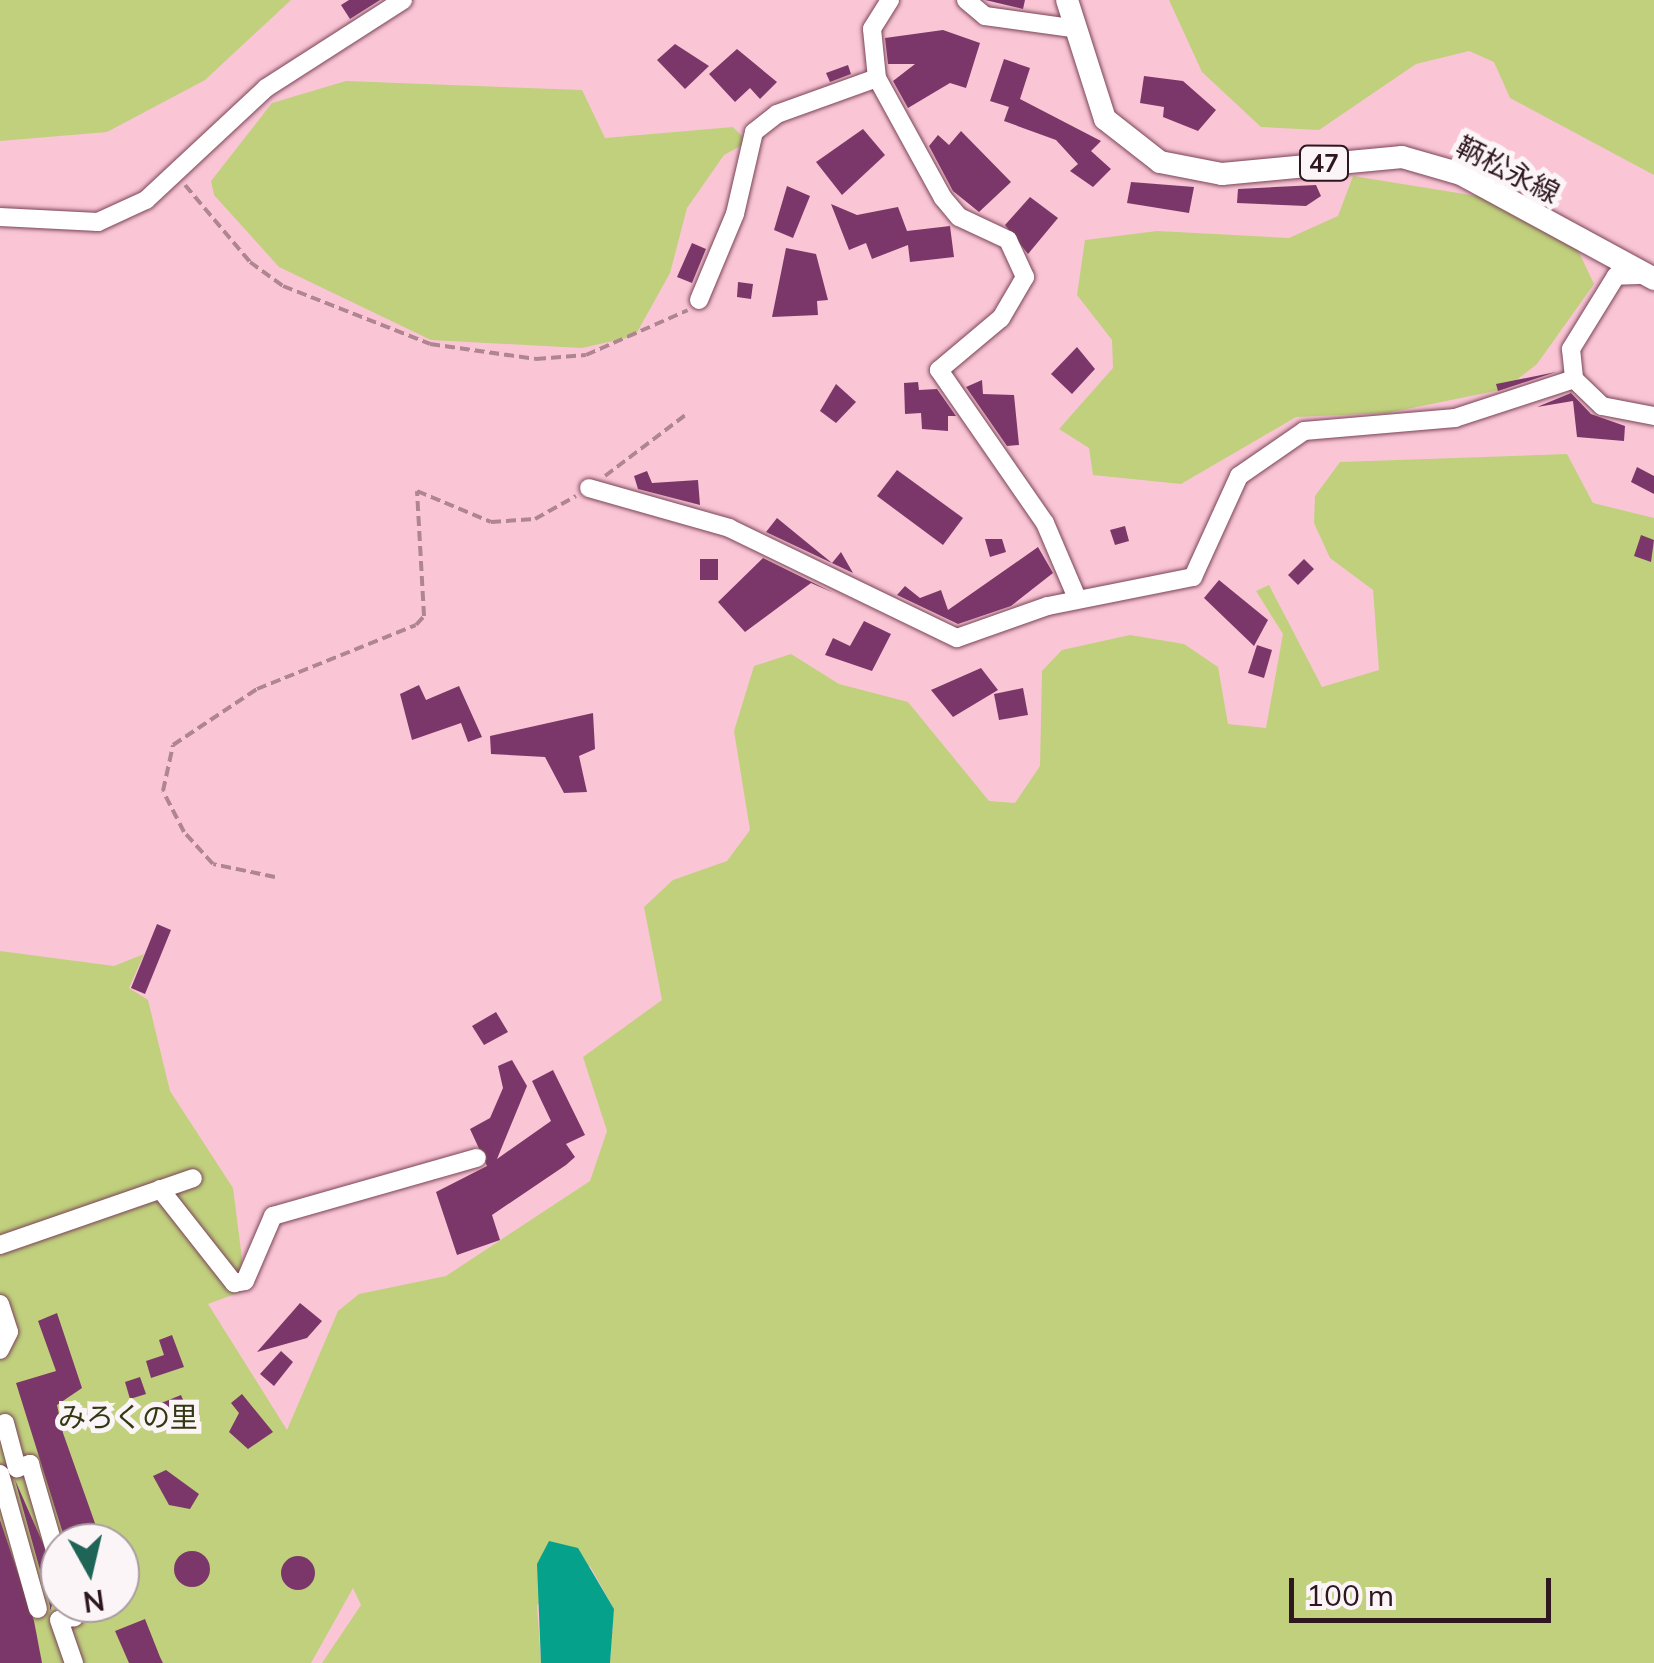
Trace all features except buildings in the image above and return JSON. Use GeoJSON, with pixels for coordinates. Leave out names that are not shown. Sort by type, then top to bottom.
{"type":"FeatureCollection","features":[{"type":"Feature","properties":{"kind":"main road","name":"鞆松永線"},"geometry":{"type":"LineString","coordinates":[[1067,0],[1072,28],[1105,119],[1160,162],[1222,174],[1402,157],[1461,174],[1646,277]]}},
{"type":"Feature","properties":{"kind":"street"},"geometry":{"type":"LineString","coordinates":[[0,218],[98,222],[178,174],[266,88],[403,0]]}},
{"type":"Feature","properties":{"kind":"street"},"geometry":{"type":"LineString","coordinates":[[890,0],[872,29],[877,78],[951,208],[1018,252],[1019,293],[940,370],[1045,524],[1077,598]]}},
{"type":"Feature","properties":{"kind":"street"},"geometry":{"type":"LineString","coordinates":[[966,0],[985,16],[1072,28]]}},
{"type":"Feature","properties":{"kind":"street"},"geometry":{"type":"LineString","coordinates":[[699,300],[734,214],[754,132],[776,114],[877,78]]}},
{"type":"Feature","properties":{"kind":"street"},"geometry":{"type":"LineString","coordinates":[[1646,277],[1616,276],[1571,349],[1574,380],[1602,406],[1654,416]]}},
{"type":"Feature","properties":{"kind":"street"},"geometry":{"type":"LineString","coordinates":[[589,488],[729,528],[957,638],[1077,598],[1193,577],[1240,476],[1304,431],[1456,418],[1574,380]]}},
{"type":"Feature","properties":{"kind":"street"},"geometry":{"type":"LineString","coordinates":[[160,1189],[234,1282],[245,1281],[273,1216],[477,1158]]}},
{"type":"Feature","properties":{"kind":"street"},"geometry":{"type":"LineString","coordinates":[[0,1246],[193,1178]]}},
{"type":"Feature","properties":{"kind":"street"},"geometry":{"type":"LineString","coordinates":[[0,1304],[9,1322],[0,1350]]}},
{"type":"Feature","properties":{"kind":"street"},"geometry":{"type":"LineString","coordinates":[[2,1415],[6,1472],[52,1614],[74,1663]]}},
{"type":"Feature","properties":{"kind":"street"},"geometry":{"type":"LineString","coordinates":[[6,1472],[30,1464],[47,1523]]}},
{"type":"Feature","properties":{"kind":"path"},"geometry":{"type":"LineString","coordinates":[[178,174],[210,220],[283,286],[430,344],[536,359],[586,356],[654,333],[699,300]]}},
{"type":"Feature","properties":{"kind":"path"},"geometry":{"type":"LineString","coordinates":[[276,877],[213,864],[184,832],[163,790],[174,745],[257,688],[416,625],[424,616],[417,491],[491,522],[535,519],[589,488],[688,413]]}},
{"type":"Feature","properties":{"kind":"green space"},"geometry":{"type":"Polygon","coordinates":[[[0,0],[291,0],[205,80],[107,132],[0,141],[0,0]]]}},
{"type":"Feature","properties":{"kind":"green space"},"geometry":{"type":"Polygon","coordinates":[[[1169,0],[1654,0],[1654,175],[1510,98],[1494,62],[1469,51],[1416,64],[1319,130],[1261,127],[1202,72],[1169,0]]]}},
{"type":"Feature","properties":{"kind":"green space"},"geometry":{"type":"Polygon","coordinates":[[[346,81],[582,90],[605,138],[733,127],[748,142],[724,155],[687,208],[670,273],[635,336],[582,348],[431,340],[279,267],[214,195],[211,181],[272,103],[346,81]]]}},
{"type":"Feature","properties":{"kind":"green space"},"geometry":{"type":"Polygon","coordinates":[[[1353,176],[1489,198],[1576,246],[1594,284],[1537,364],[1505,389],[1387,413],[1296,417],[1181,484],[1093,475],[1089,448],[1059,429],[1113,368],[1112,340],[1077,295],[1085,240],[1157,231],[1289,238],[1338,216],[1353,176]]]}},
{"type":"Feature","properties":{"kind":"green space","name":"みろくの里"},"geometry":{"type":"Polygon","coordinates":[[[1567,454],[1593,503],[1654,518],[1654,1663],[610,1663],[614,1609],[590,1566],[537,1605],[541,1663],[322,1663],[361,1605],[353,1588],[311,1663],[0,1663],[0,951],[114,966],[144,954],[129,988],[148,1000],[170,1091],[233,1188],[246,1290],[208,1304],[287,1430],[338,1311],[359,1294],[446,1276],[590,1181],[607,1131],[583,1057],[662,1000],[644,907],[673,880],[727,861],[750,830],[734,731],[754,666],[791,654],[839,684],[908,702],[989,801],[1015,803],[1040,766],[1042,671],[1062,650],[1130,635],[1184,644],[1218,667],[1228,724],[1266,728],[1283,634],[1256,591],[1269,585],[1322,687],[1379,670],[1373,590],[1330,558],[1314,523],[1315,496],[1340,462],[1567,454]]]}},
{"type":"Feature","properties":{"kind":"shaded area"},"geometry":{"type":"Polygon","coordinates":[[[549,1541],[578,1548],[614,1609],[610,1663],[541,1663],[537,1564],[549,1541]]]}}]}
